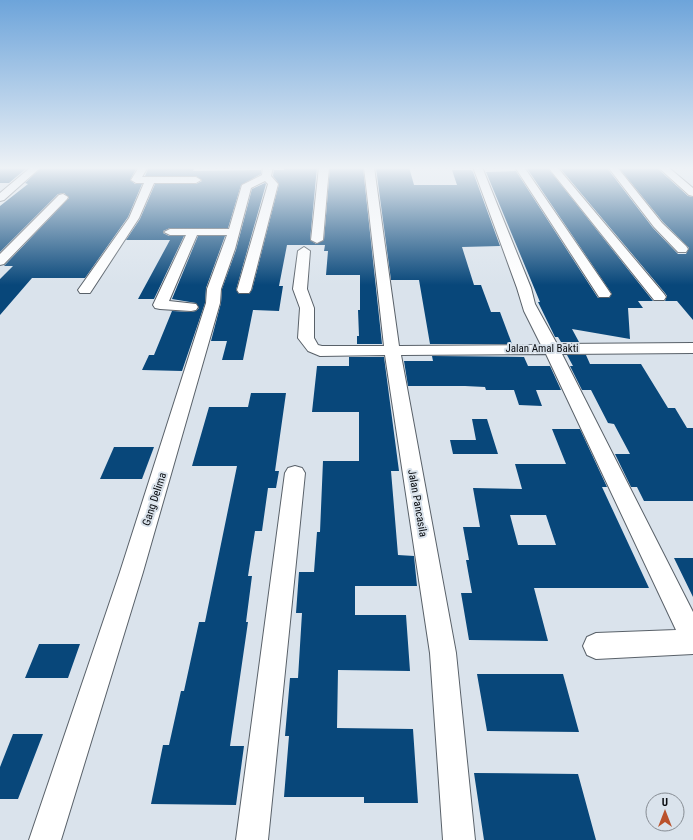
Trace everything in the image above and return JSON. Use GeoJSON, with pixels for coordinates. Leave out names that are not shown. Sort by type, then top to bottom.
{"type":"FeatureCollection","features":[{"type":"Feature","properties":{"kind":"street"},"geometry":{"type":"LineString","coordinates":[[0,261],[54,206]]}},
{"type":"Feature","properties":{"kind":"street"},"geometry":{"type":"LineString","coordinates":[[85,290],[134,218],[139,206]]}},
{"type":"Feature","properties":{"kind":"street","name":"Gang Delima"},"geometry":{"type":"LineString","coordinates":[[45,840],[105,659],[179,422],[213,303],[214,289],[234,232],[241,206]]}},
{"type":"Feature","properties":{"kind":"street"},"geometry":{"type":"LineString","coordinates":[[244,290],[267,206]]}},
{"type":"Feature","properties":{"kind":"street"},"geometry":{"type":"LineString","coordinates":[[317,240],[320,206]]}},
{"type":"Feature","properties":{"kind":"street","name":"Jalan Pancasila"},"geometry":{"type":"LineString","coordinates":[[374,206],[392,349],[443,653],[458,840]]}},
{"type":"Feature","properties":{"kind":"street"},"geometry":{"type":"LineString","coordinates":[[491,206],[524,288],[524,296],[693,638]]}},
{"type":"Feature","properties":{"kind":"street"},"geometry":{"type":"LineString","coordinates":[[545,206],[604,294]]}},
{"type":"Feature","properties":{"kind":"street"},"geometry":{"type":"LineString","coordinates":[[584,206],[659,297]]}},
{"type":"Feature","properties":{"kind":"street"},"geometry":{"type":"LineString","coordinates":[[643,206],[658,225],[682,249]]}},
{"type":"Feature","properties":{"kind":"street"},"geometry":{"type":"LineString","coordinates":[[170,232],[234,232]]}},
{"type":"Feature","properties":{"kind":"street"},"geometry":{"type":"LineString","coordinates":[[191,307],[160,305],[176,273],[192,232]]}},
{"type":"Feature","properties":{"kind":"street","name":"Jalan Amal Bakti"},"geometry":{"type":"LineString","coordinates":[[304,251],[300,289],[307,308],[306,338],[313,348],[320,350],[693,348]]}},
{"type":"Feature","properties":{"kind":"street"},"geometry":{"type":"LineString","coordinates":[[252,840],[295,473]]}},
{"type":"Feature","properties":{"kind":"street"},"geometry":{"type":"LineString","coordinates":[[596,646],[693,642]]}},
{"type":"Feature","properties":{"kind":"building"},"geometry":{"type":"Polygon","coordinates":[[[0,206],[46,206],[0,252],[0,206]]]}},
{"type":"Feature","properties":{"kind":"building"},"geometry":{"type":"Polygon","coordinates":[[[61,206],[133,206],[128,217],[85,278],[32,278],[0,315],[0,279],[13,266],[4,266],[61,206]]]}},
{"type":"Feature","properties":{"kind":"building"},"geometry":{"type":"Polygon","coordinates":[[[145,206],[235,206],[228,228],[170,228],[163,231],[163,233],[169,236],[184,236],[154,299],[138,299],[170,240],[126,240],[140,219],[145,206]]]}},
{"type":"Feature","properties":{"kind":"building"},"geometry":{"type":"Polygon","coordinates":[[[247,206],[260,206],[236,290],[239,294],[249,294],[252,290],[273,206],[313,206],[310,240],[316,244],[324,240],[327,206],[367,206],[382,344],[357,344],[357,336],[359,336],[358,310],[360,310],[360,275],[326,275],[328,251],[324,251],[325,245],[287,245],[279,286],[283,286],[279,311],[253,310],[243,360],[222,360],[227,341],[211,341],[221,303],[222,289],[236,250],[247,206]]]}},
{"type":"Feature","properties":{"kind":"building"},"geometry":{"type":"Polygon","coordinates":[[[381,206],[485,206],[500,246],[462,247],[474,285],[481,285],[491,312],[500,312],[512,344],[430,344],[419,280],[391,280],[381,206]]]}},
{"type":"Feature","properties":{"kind":"building"},"geometry":{"type":"Polygon","coordinates":[[[500,206],[539,206],[598,298],[609,298],[612,294],[553,206],[578,206],[653,301],[638,301],[643,308],[628,308],[630,339],[572,329],[579,342],[561,342],[558,337],[555,337],[538,302],[540,302],[500,206]]]}},
{"type":"Feature","properties":{"kind":"building"},"geometry":{"type":"Polygon","coordinates":[[[592,206],[636,206],[653,228],[678,254],[686,254],[689,248],[663,222],[650,206],[693,206],[693,320],[677,301],[665,301],[667,296],[592,206]]]}},
{"type":"Feature","properties":{"kind":"building"},"geometry":{"type":"Polygon","coordinates":[[[198,236],[225,236],[206,288],[205,303],[182,371],[142,370],[149,355],[154,355],[172,311],[191,312],[196,311],[199,308],[196,303],[172,299],[198,236]]]}},
{"type":"Feature","properties":{"kind":"building"},"geometry":{"type":"Polygon","coordinates":[[[567,355],[586,355],[590,364],[641,364],[668,408],[675,408],[687,428],[693,428],[693,501],[644,501],[637,487],[631,487],[615,454],[630,454],[614,424],[608,423],[591,390],[582,390],[570,366],[573,366],[567,355]]]}},
{"type":"Feature","properties":{"kind":"building"},"geometry":{"type":"Polygon","coordinates":[[[432,356],[524,357],[528,366],[550,366],[561,390],[536,390],[542,406],[519,405],[514,390],[486,390],[485,387],[465,386],[408,386],[404,361],[433,361],[432,356]]]}},
{"type":"Feature","properties":{"kind":"building"},"geometry":{"type":"Polygon","coordinates":[[[349,357],[384,357],[399,471],[391,471],[398,555],[414,556],[417,586],[355,586],[355,615],[406,615],[410,671],[338,670],[337,728],[413,729],[418,803],[364,803],[364,797],[284,797],[289,736],[285,736],[290,678],[298,678],[302,613],[296,613],[299,572],[314,572],[317,532],[320,532],[323,461],[359,461],[359,412],[312,412],[317,366],[349,366],[349,357]]]}},
{"type":"Feature","properties":{"kind":"building"},"geometry":{"type":"Polygon","coordinates":[[[251,393],[286,393],[275,471],[279,471],[276,488],[268,488],[262,531],[255,531],[248,576],[252,576],[246,622],[248,622],[230,746],[244,746],[236,805],[151,804],[163,745],[169,745],[181,691],[184,691],[199,622],[205,622],[237,466],[192,466],[209,407],[248,407],[251,393]]]}},
{"type":"Feature","properties":{"kind":"building"},"geometry":{"type":"Polygon","coordinates":[[[472,419],[487,419],[498,454],[453,454],[450,440],[476,440],[472,419]]]}},
{"type":"Feature","properties":{"kind":"building"},"geometry":{"type":"Polygon","coordinates":[[[552,429],[580,429],[607,487],[602,487],[649,588],[534,588],[548,641],[469,640],[461,593],[472,593],[466,560],[469,560],[463,527],[480,527],[473,488],[522,489],[515,464],[566,464],[552,429]],[[510,515],[518,545],[556,545],[546,515],[510,515]]]}},
{"type":"Feature","properties":{"kind":"building"},"geometry":{"type":"Polygon","coordinates":[[[114,447],[154,447],[142,479],[100,479],[114,447]]]}},
{"type":"Feature","properties":{"kind":"building"},"geometry":{"type":"Polygon","coordinates":[[[674,558],[693,558],[693,597],[674,558]]]}},
{"type":"Feature","properties":{"kind":"building"},"geometry":{"type":"Polygon","coordinates":[[[39,644],[80,644],[68,678],[25,678],[39,644]]]}},
{"type":"Feature","properties":{"kind":"building"},"geometry":{"type":"Polygon","coordinates":[[[477,674],[563,674],[579,732],[487,731],[477,674]]]}},
{"type":"Feature","properties":{"kind":"building"},"geometry":{"type":"Polygon","coordinates":[[[13,734],[43,734],[18,799],[0,799],[0,767],[13,734]]]}},
{"type":"Feature","properties":{"kind":"building"},"geometry":{"type":"Polygon","coordinates":[[[474,773],[578,774],[596,840],[484,840],[474,773]]]}}]}
